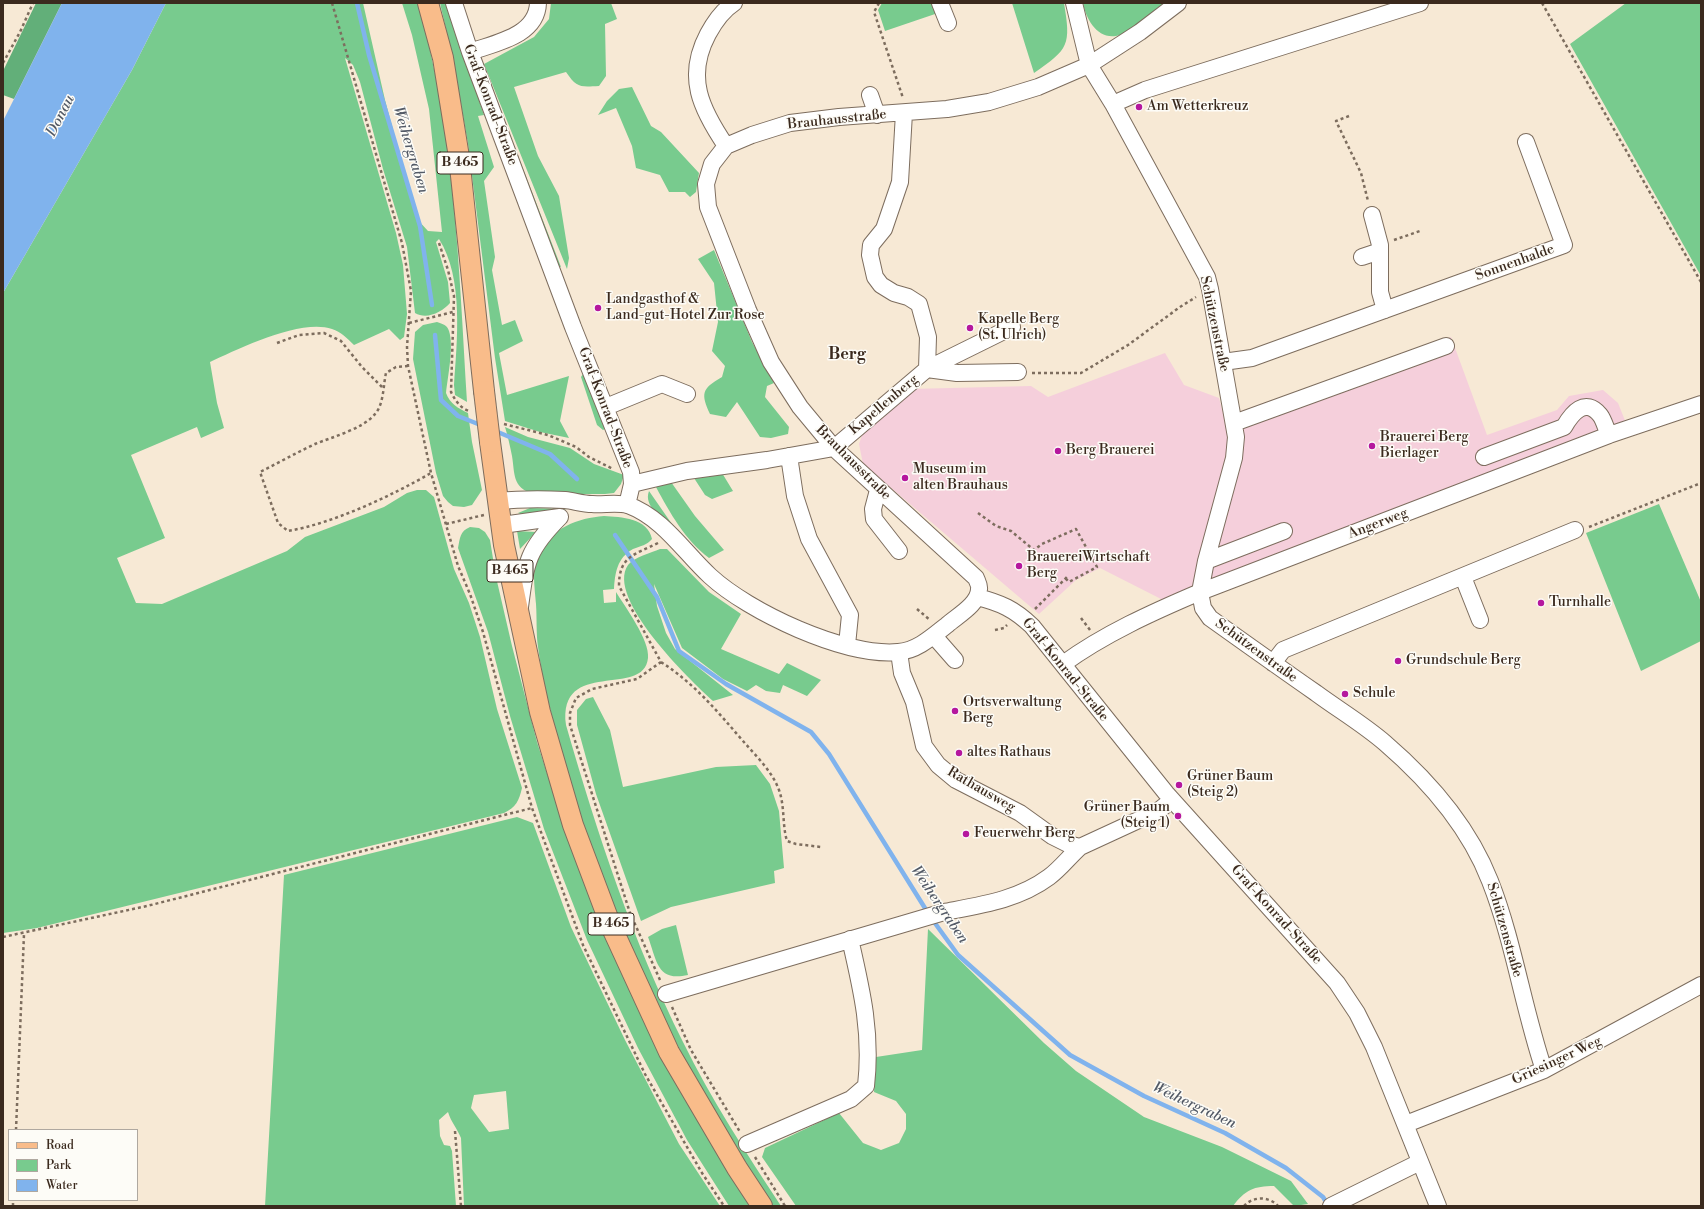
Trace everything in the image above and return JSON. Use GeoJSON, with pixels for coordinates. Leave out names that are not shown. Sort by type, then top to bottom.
{"type":"FeatureCollection","features":[{"type":"Feature","properties":{"kind":"main road","name":"B 465"},"geometry":{"type":"LineString","coordinates":[[428,3],[443,58],[458,150],[484,391],[500,512],[519,617],[540,712],[573,825],[612,926],[669,1052],[737,1168],[762,1206]]}},
{"type":"Feature","properties":{"kind":"street","name":"Graf-Konrad-Straße"},"geometry":{"type":"LineString","coordinates":[[454,3],[470,52],[573,326],[631,472],[632,484],[627,505]]}},
{"type":"Feature","properties":{"kind":"street"},"geometry":{"type":"LineString","coordinates":[[470,52],[521,32],[530,26],[536,18],[538,3]]}},
{"type":"Feature","properties":{"kind":"street"},"geometry":{"type":"LineString","coordinates":[[940,3],[948,23]]}},
{"type":"Feature","properties":{"kind":"street","name":"Schützenstraße"},"geometry":{"type":"LineString","coordinates":[[1074,3],[1089,65],[1114,104],[1206,277],[1210,289],[1234,423],[1234,458],[1206,561],[1200,592],[1203,608],[1210,618],[1384,743],[1426,783],[1455,818],[1483,866],[1501,910],[1534,1041],[1544,1070]]}},
{"type":"Feature","properties":{"kind":"street","name":"Brauhausstraße"},"geometry":{"type":"LineString","coordinates":[[977,597],[980,589],[976,578],[878,490],[834,448],[800,407],[771,362],[748,310],[708,207],[706,184],[712,164],[726,146],[752,134],[790,123],[839,117],[947,109],[989,102],[1038,87],[1089,65],[1140,32],[1178,3]]}},
{"type":"Feature","properties":{"kind":"street"},"geometry":{"type":"LineString","coordinates":[[1114,104],[1145,90],[1420,3]]}},
{"type":"Feature","properties":{"kind":"street"},"geometry":{"type":"LineString","coordinates":[[726,146],[703,108],[698,91],[697,69],[700,53],[706,39],[713,25],[729,4]]}},
{"type":"Feature","properties":{"kind":"street"},"geometry":{"type":"LineString","coordinates":[[870,95],[877,115]]}},
{"type":"Feature","properties":{"kind":"street"},"geometry":{"type":"LineString","coordinates":[[907,113],[900,182],[884,228],[871,245],[870,255],[875,277],[881,285],[894,293],[908,297],[919,304],[928,337],[927,369],[957,373],[1018,372]]}},
{"type":"Feature","properties":{"kind":"street","name":"Sonnenhalde"},"geometry":{"type":"LineString","coordinates":[[1223,362],[1252,358],[1564,245],[1526,142]]}},
{"type":"Feature","properties":{"kind":"street"},"geometry":{"type":"LineString","coordinates":[[1372,215],[1380,248],[1380,292],[1385,310]]}},
{"type":"Feature","properties":{"kind":"street"},"geometry":{"type":"LineString","coordinates":[[1362,257],[1380,248]]}},
{"type":"Feature","properties":{"kind":"street","name":"Kapellenberg"},"geometry":{"type":"LineString","coordinates":[[834,448],[927,369],[1012,328]]}},
{"type":"Feature","properties":{"kind":"street"},"geometry":{"type":"LineString","coordinates":[[1234,423],[1446,346]]}},
{"type":"Feature","properties":{"kind":"street"},"geometry":{"type":"LineString","coordinates":[[606,407],[662,384],[687,394]]}},
{"type":"Feature","properties":{"kind":"street","name":"Angerweg"},"geometry":{"type":"LineString","coordinates":[[1063,664],[1082,650],[1200,592],[1609,435],[1701,404]]}},
{"type":"Feature","properties":{"kind":"street"},"geometry":{"type":"LineString","coordinates":[[1484,457],[1564,427],[1571,414],[1582,407],[1592,408],[1601,416],[1609,435]]}},
{"type":"Feature","properties":{"kind":"street"},"geometry":{"type":"LineString","coordinates":[[632,484],[687,471],[834,448]]}},
{"type":"Feature","properties":{"kind":"street"},"geometry":{"type":"LineString","coordinates":[[789,456],[796,496],[809,539],[850,616],[847,645]]}},
{"type":"Feature","properties":{"kind":"street"},"geometry":{"type":"LineString","coordinates":[[878,490],[873,509],[874,519],[899,551]]}},
{"type":"Feature","properties":{"kind":"street"},"geometry":{"type":"LineString","coordinates":[[500,512],[565,500],[591,504],[627,505],[643,512],[669,533],[711,577],[751,605],[785,624],[822,638],[873,651],[899,652],[928,641],[966,610],[977,597]]}},
{"type":"Feature","properties":{"kind":"street"},"geometry":{"type":"LineString","coordinates":[[519,617],[528,557],[536,543],[560,517],[591,504]]}},
{"type":"Feature","properties":{"kind":"street"},"geometry":{"type":"LineString","coordinates":[[500,512],[560,517]]}},
{"type":"Feature","properties":{"kind":"street"},"geometry":{"type":"LineString","coordinates":[[1273,663],[1283,650],[1575,530]]}},
{"type":"Feature","properties":{"kind":"street"},"geometry":{"type":"LineString","coordinates":[[1206,561],[1284,531]]}},
{"type":"Feature","properties":{"kind":"street"},"geometry":{"type":"LineString","coordinates":[[1463,576],[1480,620]]}},
{"type":"Feature","properties":{"kind":"street","name":"Graf-Konrad-Straße"},"geometry":{"type":"LineString","coordinates":[[977,597],[1002,603],[1024,619],[1063,664],[1172,800],[1337,983],[1357,1013],[1374,1046],[1438,1206]]}},
{"type":"Feature","properties":{"kind":"street"},"geometry":{"type":"LineString","coordinates":[[934,636],[955,660]]}},
{"type":"Feature","properties":{"kind":"street","name":"Rathausweg"},"geometry":{"type":"LineString","coordinates":[[899,652],[902,673],[914,702],[924,746],[938,765],[956,780],[1020,813],[1052,836],[1068,844],[1080,847]]}},
{"type":"Feature","properties":{"kind":"street"},"geometry":{"type":"LineString","coordinates":[[666,994],[937,914],[991,904],[1022,893],[1050,877],[1080,847],[1158,811],[1172,800]]}},
{"type":"Feature","properties":{"kind":"street"},"geometry":{"type":"LineString","coordinates":[[747,1144],[852,1099],[866,1086],[869,1059],[867,1019],[850,939]]}},
{"type":"Feature","properties":{"kind":"street","name":"Griesinger Weg"},"geometry":{"type":"LineString","coordinates":[[1406,1124],[1544,1070],[1701,985]]}},
{"type":"Feature","properties":{"kind":"street"},"geometry":{"type":"LineString","coordinates":[[1337,1203],[1420,1162]]}},
{"type":"Feature","properties":{"kind":"path"},"geometry":{"type":"LineString","coordinates":[[3,63],[20,32],[33,3]]}},
{"type":"Feature","properties":{"kind":"path"},"geometry":{"type":"LineString","coordinates":[[332,3],[402,243],[411,291],[407,347],[408,366],[431,473],[458,566],[470,594],[483,632],[532,808],[586,952],[645,1074],[702,1172],[724,1206]]}},
{"type":"Feature","properties":{"kind":"path"},"geometry":{"type":"LineString","coordinates":[[879,3],[874,12],[907,113]]}},
{"type":"Feature","properties":{"kind":"path"},"geometry":{"type":"LineString","coordinates":[[1542,3],[1701,282]]}},
{"type":"Feature","properties":{"kind":"path"},"geometry":{"type":"LineString","coordinates":[[1349,116],[1336,121],[1360,173],[1372,215]]}},
{"type":"Feature","properties":{"kind":"path"},"geometry":{"type":"LineString","coordinates":[[1380,248],[1420,230]]}},
{"type":"Feature","properties":{"kind":"path"},"geometry":{"type":"LineString","coordinates":[[1018,372],[1081,373],[1128,345],[1180,307],[1210,289]]}},
{"type":"Feature","properties":{"kind":"path"},"geometry":{"type":"LineString","coordinates":[[409,323],[453,312]]}},
{"type":"Feature","properties":{"kind":"path"},"geometry":{"type":"LineString","coordinates":[[277,343],[300,335],[324,333],[341,341],[362,367],[382,388]]}},
{"type":"Feature","properties":{"kind":"path"},"geometry":{"type":"LineString","coordinates":[[408,366],[396,367],[386,373],[382,388],[381,402],[375,414],[362,424],[314,445],[260,472],[278,523],[288,531],[304,528],[399,492],[431,473]]}},
{"type":"Feature","properties":{"kind":"path"},"geometry":{"type":"LineString","coordinates":[[1575,530],[1576,532],[1701,483]]}},
{"type":"Feature","properties":{"kind":"path"},"geometry":{"type":"LineString","coordinates":[[446,524],[500,512]]}},
{"type":"Feature","properties":{"kind":"path"},"geometry":{"type":"LineString","coordinates":[[978,513],[996,526],[1011,531],[1034,550],[1042,544],[1076,529],[1097,567],[1069,582],[1066,577],[1024,619]]}},
{"type":"Feature","properties":{"kind":"path"},"geometry":{"type":"LineString","coordinates":[[669,533],[660,542],[624,561],[619,574],[619,586],[661,662],[680,674],[705,696],[768,770],[779,790],[782,802],[784,831],[787,841],[796,844],[821,847]]}},
{"type":"Feature","properties":{"kind":"path"},"geometry":{"type":"LineString","coordinates":[[661,662],[637,679],[592,689],[576,698],[570,713],[570,725],[630,913],[691,1050],[785,1206]]}},
{"type":"Feature","properties":{"kind":"path"},"geometry":{"type":"LineString","coordinates":[[3,937],[24,934],[147,906],[532,808]]}},
{"type":"Feature","properties":{"kind":"path"},"geometry":{"type":"LineString","coordinates":[[16,1129],[24,934]]}},
{"type":"Feature","properties":{"kind":"path"},"geometry":{"type":"LineString","coordinates":[[455,1131],[461,1206]]}},
{"type":"Feature","properties":{"kind":"path"},"geometry":{"type":"LineString","coordinates":[[1244,1206],[1248,1202],[1260,1198],[1274,1201],[1278,1206]]}},
{"type":"Feature","properties":{"kind":"shaded area"},"geometry":{"type":"Polygon","coordinates":[[[1451,337],[1487,435],[1557,410],[1569,396],[1603,390],[1618,403],[1628,428],[1165,601],[1100,568],[1076,580],[1039,614],[863,464],[859,444],[867,421],[910,389],[1031,386],[1048,397],[1165,353],[1184,385],[1219,398],[1224,417],[1451,337]]]}},
{"type":"Feature","properties":{"kind":"green space"},"geometry":{"type":"Polygon","coordinates":[[[36,3],[62,3],[14,99],[3,95],[3,71],[36,3]]]}},
{"type":"Feature","properties":{"kind":"green space"},"geometry":{"type":"Polygon","coordinates":[[[166,3],[363,3],[385,100],[417,219],[428,231],[442,232],[429,109],[412,35],[402,3],[418,3],[440,101],[448,151],[458,251],[467,402],[455,395],[454,385],[457,330],[456,291],[447,255],[439,239],[436,242],[448,282],[450,303],[434,314],[424,316],[415,313],[407,247],[383,169],[360,82],[353,65],[345,58],[396,233],[403,265],[407,314],[404,337],[400,340],[389,329],[354,345],[335,330],[319,327],[304,328],[270,336],[210,362],[217,403],[224,428],[201,438],[197,427],[131,455],[165,538],[117,558],[136,603],[162,604],[287,551],[305,537],[384,507],[407,493],[417,490],[426,490],[434,497],[454,569],[469,603],[480,637],[497,709],[522,788],[520,797],[516,803],[504,813],[37,928],[3,933],[3,293],[132,70],[166,3]]]}},
{"type":"Feature","properties":{"kind":"green space"},"geometry":{"type":"Polygon","coordinates":[[[440,3],[446,3],[484,115],[478,116],[494,167],[484,181],[495,257],[492,270],[502,325],[515,320],[523,341],[499,353],[507,395],[569,376],[560,421],[569,438],[540,432],[505,421],[495,358],[468,144],[454,64],[440,3]]]}},
{"type":"Feature","properties":{"kind":"green space"},"geometry":{"type":"Polygon","coordinates":[[[551,3],[611,3],[617,19],[605,24],[606,76],[599,86],[583,86],[576,84],[566,72],[514,87],[538,156],[559,196],[569,258],[567,269],[484,64],[534,37],[549,19],[551,3]]]}},
{"type":"Feature","properties":{"kind":"green space"},"geometry":{"type":"Polygon","coordinates":[[[882,3],[934,3],[938,13],[885,31],[878,10],[882,3]]]}},
{"type":"Feature","properties":{"kind":"green space"},"geometry":{"type":"Polygon","coordinates":[[[1012,3],[1064,3],[1067,28],[1065,45],[1054,58],[1034,73],[1012,3]]]}},
{"type":"Feature","properties":{"kind":"green space"},"geometry":{"type":"Polygon","coordinates":[[[1083,3],[1165,3],[1124,33],[1113,36],[1106,35],[1095,28],[1087,16],[1083,3]]]}},
{"type":"Feature","properties":{"kind":"green space"},"geometry":{"type":"Polygon","coordinates":[[[1626,3],[1701,3],[1701,276],[1570,44],[1626,3]]]}},
{"type":"Feature","properties":{"kind":"green space"},"geometry":{"type":"Polygon","coordinates":[[[491,86],[561,267],[557,266],[491,86]]]}},
{"type":"Feature","properties":{"kind":"green space"},"geometry":{"type":"Polygon","coordinates":[[[632,87],[651,126],[661,132],[699,173],[696,192],[690,197],[685,192],[669,192],[660,175],[636,168],[632,146],[616,108],[598,115],[607,101],[619,89],[632,87]]]}},
{"type":"Feature","properties":{"kind":"green space"},"geometry":{"type":"Polygon","coordinates":[[[714,250],[752,342],[774,383],[767,386],[765,397],[789,427],[788,434],[771,438],[760,437],[737,402],[726,417],[710,414],[707,407],[704,397],[705,392],[710,385],[722,377],[725,366],[712,351],[718,322],[714,283],[698,259],[714,250]]]}},
{"type":"Feature","properties":{"kind":"green space"},"geometry":{"type":"Polygon","coordinates":[[[437,322],[447,327],[450,337],[450,361],[446,393],[452,403],[468,413],[472,442],[482,490],[472,505],[464,507],[453,506],[443,496],[436,473],[413,359],[415,332],[423,325],[437,322]]]}},
{"type":"Feature","properties":{"kind":"green space"},"geometry":{"type":"Polygon","coordinates":[[[583,374],[605,429],[603,430],[597,425],[581,377],[583,374]]]}},
{"type":"Feature","properties":{"kind":"green space"},"geometry":{"type":"Polygon","coordinates":[[[505,427],[528,437],[570,448],[594,464],[624,475],[621,484],[614,493],[605,494],[533,494],[526,491],[518,484],[514,474],[505,427]]]}},
{"type":"Feature","properties":{"kind":"green space"},"geometry":{"type":"Polygon","coordinates":[[[722,473],[733,491],[712,499],[705,495],[694,478],[722,473]]]}},
{"type":"Feature","properties":{"kind":"green space"},"geometry":{"type":"Polygon","coordinates":[[[671,482],[695,516],[724,550],[709,558],[700,551],[685,534],[656,487],[671,482]]]}},
{"type":"Feature","properties":{"kind":"green space"},"geometry":{"type":"Polygon","coordinates":[[[649,491],[674,527],[651,507],[648,497],[649,491]]]}},
{"type":"Feature","properties":{"kind":"green space"},"geometry":{"type":"Polygon","coordinates":[[[1659,504],[1701,602],[1701,641],[1641,671],[1586,533],[1659,504]]]}},
{"type":"Feature","properties":{"kind":"green space"},"geometry":{"type":"Polygon","coordinates":[[[530,508],[567,509],[526,516],[518,513],[530,508]]]}},
{"type":"Feature","properties":{"kind":"green space"},"geometry":{"type":"Polygon","coordinates":[[[604,516],[626,518],[640,523],[649,532],[652,539],[646,544],[633,549],[623,557],[616,572],[614,589],[603,590],[604,603],[616,602],[616,592],[641,633],[648,651],[648,658],[643,670],[632,676],[587,685],[575,692],[567,704],[566,725],[590,806],[617,886],[665,1004],[683,1042],[717,1105],[781,1206],[770,1206],[731,1141],[681,1052],[635,959],[592,850],[568,776],[546,693],[537,642],[534,578],[535,565],[544,544],[558,531],[575,522],[604,516]]]}},
{"type":"Feature","properties":{"kind":"green space"},"geometry":{"type":"Polygon","coordinates":[[[470,527],[479,528],[485,532],[490,540],[496,577],[512,646],[537,742],[565,830],[681,1092],[750,1206],[729,1206],[687,1140],[638,1048],[587,940],[544,829],[510,716],[488,632],[458,548],[462,533],[470,527]]]}},
{"type":"Feature","properties":{"kind":"green space"},"geometry":{"type":"Polygon","coordinates":[[[517,531],[536,532],[520,549],[517,531]]]}},
{"type":"Feature","properties":{"kind":"green space"},"geometry":{"type":"Polygon","coordinates":[[[660,549],[667,549],[709,592],[741,614],[721,649],[779,674],[787,663],[821,680],[807,696],[783,685],[780,693],[766,691],[756,685],[747,691],[723,679],[682,648],[654,584],[657,606],[666,633],[675,649],[733,695],[713,701],[687,676],[653,638],[639,617],[628,597],[624,579],[628,565],[631,562],[638,557],[660,549]]]}},
{"type":"Feature","properties":{"kind":"green space"},"geometry":{"type":"Polygon","coordinates":[[[593,697],[610,730],[623,787],[716,767],[756,765],[770,784],[779,811],[784,868],[774,871],[775,883],[671,907],[641,921],[596,794],[577,725],[577,710],[586,699],[593,697]]]}},
{"type":"Feature","properties":{"kind":"green space"},"geometry":{"type":"Polygon","coordinates":[[[517,817],[533,823],[571,927],[625,1040],[679,1144],[720,1206],[464,1206],[461,1138],[448,1112],[439,1120],[440,1136],[444,1145],[450,1146],[452,1151],[456,1206],[265,1206],[284,875],[517,817]],[[506,1091],[474,1095],[471,1108],[489,1132],[509,1129],[506,1091]]]}},
{"type":"Feature","properties":{"kind":"green space"},"geometry":{"type":"Polygon","coordinates":[[[676,925],[688,975],[670,975],[664,972],[656,961],[648,937],[662,929],[676,925]]]}},
{"type":"Feature","properties":{"kind":"green space"},"geometry":{"type":"Polygon","coordinates":[[[928,929],[1044,1043],[1076,1071],[1144,1117],[1222,1147],[1291,1181],[1308,1204],[1294,1206],[1274,1186],[1250,1190],[1233,1206],[796,1206],[762,1157],[765,1148],[839,1113],[863,1143],[881,1150],[899,1143],[906,1129],[906,1114],[896,1101],[874,1092],[876,1057],[922,1050],[928,929]]]}},
{"type":"Feature","properties":{"kind":"water","name":"Donau"},"geometry":{"type":"Polygon","coordinates":[[[62,3],[166,3],[132,70],[3,293],[3,121],[62,3]]]}},
{"type":"Feature","properties":{"kind":"waterway","name":"Weihergraben"},"geometry":{"type":"LineString","coordinates":[[357,3],[369,55],[420,226],[432,305]]}},
{"type":"Feature","properties":{"kind":"waterway","name":"Weihergraben"},"geometry":{"type":"LineString","coordinates":[[435,335],[441,400],[458,416],[483,426]]}},
{"type":"Feature","properties":{"kind":"waterway","name":"Weihergraben"},"geometry":{"type":"LineString","coordinates":[[493,430],[550,454],[577,479]]}},
{"type":"Feature","properties":{"kind":"waterway","name":"Weihergraben"},"geometry":{"type":"LineString","coordinates":[[615,535],[657,597],[679,651],[726,684],[811,732],[829,754],[928,913]]}},
{"type":"Feature","properties":{"kind":"waterway","name":"Weihergraben"},"geometry":{"type":"LineString","coordinates":[[932,919],[958,955],[1070,1055],[1144,1096],[1225,1133],[1286,1168],[1323,1197],[1328,1205]]}},
{"type":"Feature","properties":{"kind":"place","name":"Am Wetterkreuz"},"geometry":{"type":"Point","coordinates":[1139,107]}},
{"type":"Feature","properties":{"kind":"place","name":"Landgasthof & Land-gut-Hotel Zur Rose"},"geometry":{"type":"Point","coordinates":[598,308]}},
{"type":"Feature","properties":{"kind":"place","name":"Kapelle Berg (St. Ulrich)"},"geometry":{"type":"Point","coordinates":[970,328]}},
{"type":"Feature","properties":{"kind":"place","name":"Brauerei Berg Bierlager"},"geometry":{"type":"Point","coordinates":[1372,446]}},
{"type":"Feature","properties":{"kind":"place","name":"Berg Brauerei"},"geometry":{"type":"Point","coordinates":[1058,451]}},
{"type":"Feature","properties":{"kind":"place","name":"Museum im alten Brauhaus"},"geometry":{"type":"Point","coordinates":[905,478]}},
{"type":"Feature","properties":{"kind":"place","name":"BrauereiWirtschaft Berg"},"geometry":{"type":"Point","coordinates":[1019,566]}},
{"type":"Feature","properties":{"kind":"place","name":"Turnhalle"},"geometry":{"type":"Point","coordinates":[1541,603]}},
{"type":"Feature","properties":{"kind":"place","name":"Grundschule Berg"},"geometry":{"type":"Point","coordinates":[1398,661]}},
{"type":"Feature","properties":{"kind":"place","name":"Schule"},"geometry":{"type":"Point","coordinates":[1345,694]}},
{"type":"Feature","properties":{"kind":"place","name":"Ortsverwaltung Berg"},"geometry":{"type":"Point","coordinates":[955,711]}},
{"type":"Feature","properties":{"kind":"place","name":"altes Rathaus"},"geometry":{"type":"Point","coordinates":[959,753]}},
{"type":"Feature","properties":{"kind":"place","name":"Grüner Baum (Steig 2)"},"geometry":{"type":"Point","coordinates":[1179,785]}},
{"type":"Feature","properties":{"kind":"place","name":"Grüner Baum (Steig 1)"},"geometry":{"type":"Point","coordinates":[1178,816]}},
{"type":"Feature","properties":{"kind":"place","name":"Feuerwehr Berg"},"geometry":{"type":"Point","coordinates":[966,834]}},
{"type":"Feature","properties":{"kind":"district","name":"Berg"},"geometry":{"type":"Point","coordinates":[847,355]}}]}
